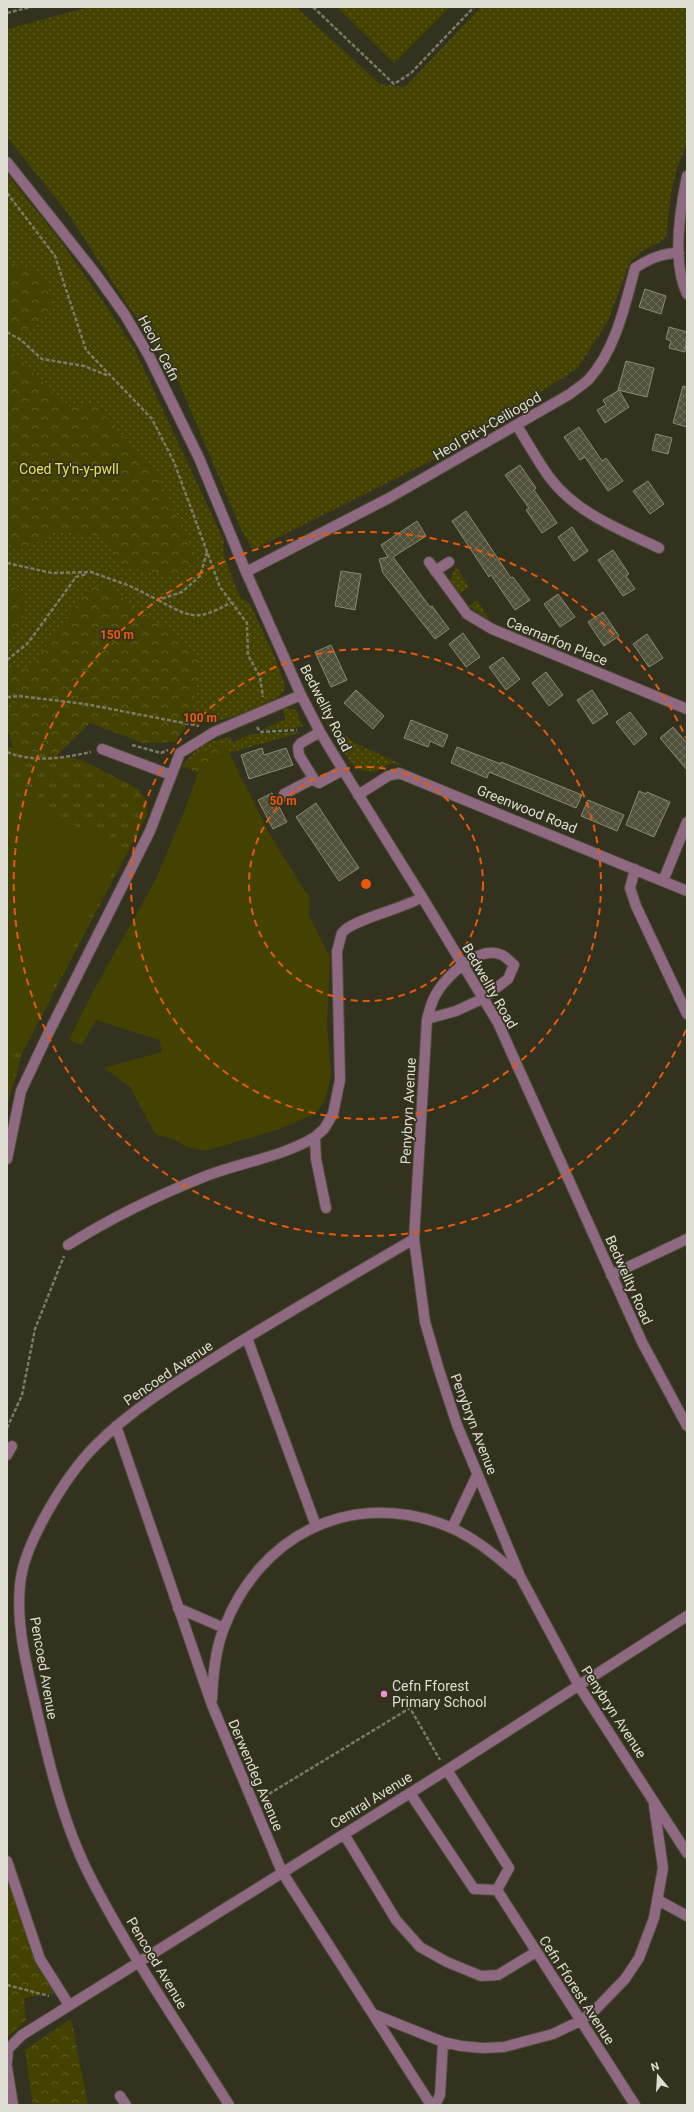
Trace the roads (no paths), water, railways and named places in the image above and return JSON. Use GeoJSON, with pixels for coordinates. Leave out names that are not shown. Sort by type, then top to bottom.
{"type":"FeatureCollection","features":[{"type":"Feature","properties":{"kind":"street","name":"Heol y Cefn"},"geometry":{"type":"LineString","coordinates":[[7,162],[82,255],[125,315],[149,356],[199,458],[246,572]]}},
{"type":"Feature","properties":{"kind":"street"},"geometry":{"type":"LineString","coordinates":[[687,176],[682,201],[679,253],[682,284],[687,294]]}},
{"type":"Feature","properties":{"kind":"street","name":"Heol Pit-y-Ceiliogod"},"geometry":{"type":"LineString","coordinates":[[246,572],[389,498],[517,426],[570,394],[588,379],[602,360],[621,319],[635,268],[650,258],[668,253],[679,253]]}},
{"type":"Feature","properties":{"kind":"street"},"geometry":{"type":"LineString","coordinates":[[517,426],[550,478],[566,496],[602,520],[659,548]]}},
{"type":"Feature","properties":{"kind":"street","name":"Caernarfon Place"},"geometry":{"type":"LineString","coordinates":[[429,562],[467,614],[492,629],[687,710]]}},
{"type":"Feature","properties":{"kind":"street"},"geometry":{"type":"LineString","coordinates":[[435,571],[449,562]]}},
{"type":"Feature","properties":{"kind":"street","name":"Bedwellty Road"},"geometry":{"type":"LineString","coordinates":[[246,572],[301,695],[320,732],[498,1023],[642,1342],[687,1426]]}},
{"type":"Feature","properties":{"kind":"street"},"geometry":{"type":"LineString","coordinates":[[7,1159],[21,1091],[150,831],[180,753],[214,732],[301,695]]}},
{"type":"Feature","properties":{"kind":"street"},"geometry":{"type":"LineString","coordinates":[[320,732],[301,743],[298,747],[299,754],[313,779],[319,783],[343,770]]}},
{"type":"Feature","properties":{"kind":"street"},"geometry":{"type":"LineString","coordinates":[[102,749],[171,775]]}},
{"type":"Feature","properties":{"kind":"street","name":"Greenwood Road"},"geometry":{"type":"LineString","coordinates":[[358,795],[388,776],[399,773],[687,891]]}},
{"type":"Feature","properties":{"kind":"street"},"geometry":{"type":"LineString","coordinates":[[284,794],[313,779]]}},
{"type":"Feature","properties":{"kind":"street"},"geometry":{"type":"LineString","coordinates":[[663,881],[687,822]]}},
{"type":"Feature","properties":{"kind":"street"},"geometry":{"type":"LineString","coordinates":[[635,869],[630,888],[636,906],[687,1014]]}},
{"type":"Feature","properties":{"kind":"street"},"geometry":{"type":"LineString","coordinates":[[68,1245],[118,1216],[207,1175],[242,1166],[304,1144],[324,1129],[333,1114],[340,1080],[337,951],[343,932],[357,923],[410,904],[422,897]]}},
{"type":"Feature","properties":{"kind":"street","name":"Penybryn Avenue"},"geometry":{"type":"LineString","coordinates":[[482,999],[508,979],[514,965],[502,955],[485,953],[462,965],[446,980],[434,998],[427,1019],[414,1239],[425,1322],[457,1425],[520,1576],[579,1686],[653,1798],[687,1853]]}},
{"type":"Feature","properties":{"kind":"street"},"geometry":{"type":"LineString","coordinates":[[427,1019],[456,1011],[482,999]]}},
{"type":"Feature","properties":{"kind":"street"},"geometry":{"type":"LineString","coordinates":[[315,1137],[316,1159],[326,1208]]}},
{"type":"Feature","properties":{"kind":"street","name":"Pencoed Avenue"},"geometry":{"type":"LineString","coordinates":[[229,2105],[139,1962],[94,1885],[68,1825],[49,1758],[29,1675],[21,1632],[20,1584],[25,1558],[35,1536],[54,1502],[78,1466],[116,1426],[152,1399],[247,1338],[414,1239]]}},
{"type":"Feature","properties":{"kind":"street"},"geometry":{"type":"LineString","coordinates":[[611,1275],[687,1239]]}},
{"type":"Feature","properties":{"kind":"street"},"geometry":{"type":"LineString","coordinates":[[247,1338],[316,1526]]}},
{"type":"Feature","properties":{"kind":"street","name":"Derwendeg Avenue"},"geometry":{"type":"LineString","coordinates":[[116,1426],[212,1705],[282,1872],[431,2105]]}},
{"type":"Feature","properties":{"kind":"street"},"geometry":{"type":"LineString","coordinates":[[452,1528],[477,1475]]}},
{"type":"Feature","properties":{"kind":"street"},"geometry":{"type":"LineString","coordinates":[[212,1705],[214,1670],[224,1628],[241,1593],[264,1562],[292,1538],[316,1526],[342,1518],[375,1513],[410,1515],[452,1528],[484,1547],[520,1576]]}},
{"type":"Feature","properties":{"kind":"street"},"geometry":{"type":"LineString","coordinates":[[178,1608],[224,1628]]}},
{"type":"Feature","properties":{"kind":"street","name":"Central Avenue"},"geometry":{"type":"LineString","coordinates":[[7,2062],[8,2049],[22,2035],[410,1793],[687,1616]]}},
{"type":"Feature","properties":{"kind":"street"},"geometry":{"type":"LineString","coordinates":[[410,1793],[474,1889],[497,1890],[509,1868],[446,1770]]}},
{"type":"Feature","properties":{"kind":"street"},"geometry":{"type":"LineString","coordinates":[[373,2014],[442,2042],[461,2046],[504,2047],[553,2034],[580,2021],[595,2010],[625,1978],[638,1958],[654,1918],[663,1868],[653,1798]]}},
{"type":"Feature","properties":{"kind":"street"},"geometry":{"type":"LineString","coordinates":[[344,1834],[396,1920],[420,1947],[447,1962],[481,1976],[498,1975],[536,1952]]}},
{"type":"Feature","properties":{"kind":"street"},"geometry":{"type":"LineString","coordinates":[[7,1860],[40,1959],[68,2005]]}},
{"type":"Feature","properties":{"kind":"street","name":"Cefn Fforest Avenue"},"geometry":{"type":"LineString","coordinates":[[497,1890],[635,2105]]}},
{"type":"Feature","properties":{"kind":"street"},"geometry":{"type":"LineString","coordinates":[[658,1900],[687,1916]]}},
{"type":"Feature","properties":{"kind":"street"},"geometry":{"type":"LineString","coordinates":[[435,2105],[440,2095],[442,2042]]}},
{"type":"Feature","properties":{"kind":"street"},"geometry":{"type":"LineString","coordinates":[[7,2067],[13,2105]]}},
{"type":"Feature","properties":{"kind":"place","name":"Cefn Fforest Primary School"},"geometry":{"type":"Point","coordinates":[384,1694]}},
{"type":"Feature","properties":{"kind":"park label","name":"Coed Ty'n-y-pwll"},"geometry":{"type":"Point","coordinates":[69,469]}}]}
